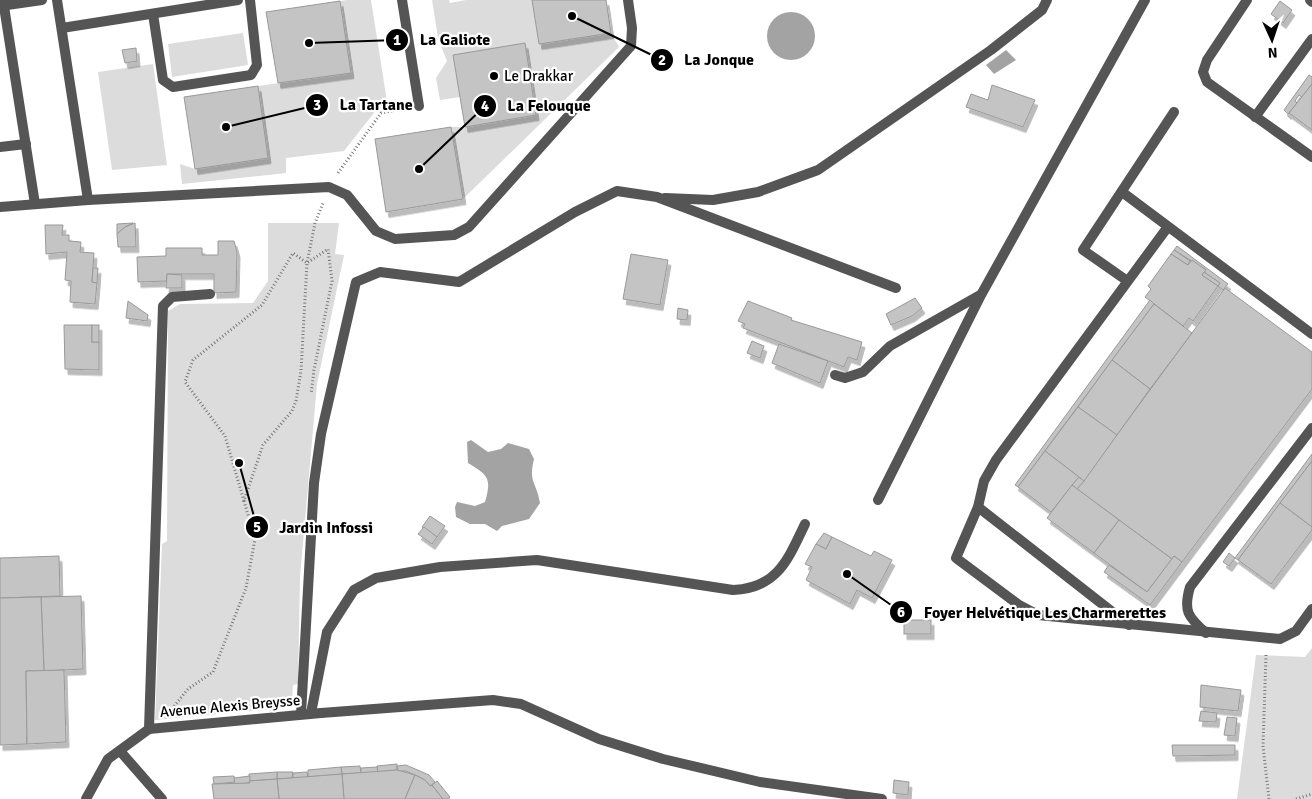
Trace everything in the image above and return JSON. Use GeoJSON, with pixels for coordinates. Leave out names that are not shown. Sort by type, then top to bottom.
{"type":"FeatureCollection","features":[{"type":"Feature","properties":{"kind":"street"},"geometry":{"type":"LineString","coordinates":[[35,204],[2,4],[42,0]]}},
{"type":"Feature","properties":{"kind":"street"},"geometry":{"type":"LineString","coordinates":[[57,0],[88,200]]}},
{"type":"Feature","properties":{"kind":"street"},"geometry":{"type":"LineString","coordinates":[[62,28],[238,0]]}},
{"type":"Feature","properties":{"kind":"street"},"geometry":{"type":"LineString","coordinates":[[153,14],[163,80],[173,87],[251,75],[255,71],[257,65],[250,0]]}},
{"type":"Feature","properties":{"kind":"street"},"geometry":{"type":"LineString","coordinates":[[402,0],[419,106]]}},
{"type":"Feature","properties":{"kind":"street"},"geometry":{"type":"LineString","coordinates":[[0,208],[88,200],[329,187],[347,195],[376,231],[396,239],[454,235],[469,228],[631,46],[632,28],[628,0]]}},
{"type":"Feature","properties":{"kind":"street"},"geometry":{"type":"LineString","coordinates":[[311,713],[314,482],[321,434],[356,282],[380,272],[459,282],[575,212],[617,191],[657,198],[712,200],[758,192],[818,170],[991,50],[1042,10],[1047,0]]}},
{"type":"Feature","properties":{"kind":"street"},"geometry":{"type":"LineString","coordinates":[[878,500],[980,295],[1145,0]]}},
{"type":"Feature","properties":{"kind":"street"},"geometry":{"type":"LineString","coordinates":[[1247,0],[1207,60],[1203,72],[1207,82],[1312,157]]}},
{"type":"Feature","properties":{"kind":"street"},"geometry":{"type":"LineString","coordinates":[[1255,117],[1312,39]]}},
{"type":"Feature","properties":{"kind":"street"},"geometry":{"type":"LineString","coordinates":[[1126,280],[1083,250],[1174,112]]}},
{"type":"Feature","properties":{"kind":"street"},"geometry":{"type":"LineString","coordinates":[[0,147],[26,144]]}},
{"type":"Feature","properties":{"kind":"street"},"geometry":{"type":"LineString","coordinates":[[1122,192],[1167,228],[1312,334]]}},
{"type":"Feature","properties":{"kind":"street"},"geometry":{"type":"LineString","coordinates":[[657,198],[896,288]]}},
{"type":"Feature","properties":{"kind":"street"},"geometry":{"type":"LineString","coordinates":[[1167,228],[1126,280],[996,460],[984,481],[978,507],[956,558],[1019,605],[1038,615],[1130,626],[1280,639],[1296,631],[1312,609]]}},
{"type":"Feature","properties":{"kind":"street"},"geometry":{"type":"LineString","coordinates":[[149,729],[163,306],[172,297],[210,294]]}},
{"type":"Feature","properties":{"kind":"street"},"geometry":{"type":"LineString","coordinates":[[835,375],[845,378],[863,372],[890,346],[980,295]]}},
{"type":"Feature","properties":{"kind":"street"},"geometry":{"type":"LineString","coordinates":[[1206,633],[1190,619],[1186,602],[1190,587],[1312,428]]}},
{"type":"Feature","properties":{"kind":"street"},"geometry":{"type":"LineString","coordinates":[[978,507],[1130,626]]}},
{"type":"Feature","properties":{"kind":"street"},"geometry":{"type":"LineString","coordinates":[[311,713],[327,632],[354,590],[376,578],[440,567],[537,560],[733,590],[747,589],[761,584],[783,568],[805,524]]}},
{"type":"Feature","properties":{"kind":"street","name":"Avenue Alexis Breysse"},"geometry":{"type":"LineString","coordinates":[[86,799],[108,759],[149,729],[311,713],[493,700],[521,704],[599,739],[663,759],[760,782],[882,799]]}},
{"type":"Feature","properties":{"kind":"street"},"geometry":{"type":"LineString","coordinates":[[120,751],[162,799]]}},
{"type":"Feature","properties":{"kind":"path"},"geometry":{"type":"LineString","coordinates":[[244,501],[263,445],[292,411],[296,401],[301,371],[307,263],[315,222],[329,187],[380,113],[419,106]]}},
{"type":"Feature","properties":{"kind":"path"},"geometry":{"type":"LineString","coordinates":[[166,727],[164,720],[188,689],[213,672],[246,588],[255,539],[225,436],[185,382],[192,360],[262,305],[293,253],[307,263]]}},
{"type":"Feature","properties":{"kind":"path"},"geometry":{"type":"LineString","coordinates":[[1267,638],[1264,746],[1269,799]]}},
{"type":"Feature","properties":{"kind":"path"},"geometry":{"type":"LineString","coordinates":[[1296,799],[1312,794]]}},
{"type":"Feature","properties":{"kind":"shaded area"},"geometry":{"type":"Polygon","coordinates":[[[371,0],[388,108],[377,109],[344,151],[286,158],[286,173],[182,184],[180,164],[195,169],[268,158],[258,86],[350,73],[340,1],[371,0]]]}},
{"type":"Feature","properties":{"kind":"shaded area"},"geometry":{"type":"Polygon","coordinates":[[[432,0],[449,0],[450,3],[466,0],[532,0],[539,44],[611,33],[619,47],[463,199],[451,127],[465,127],[536,115],[525,44],[460,97],[440,100],[436,78],[447,61],[438,38],[432,0]]]}},
{"type":"Feature","properties":{"kind":"shaded area"},"geometry":{"type":"Polygon","coordinates":[[[786,12],[796,12],[805,16],[811,22],[814,27],[814,45],[805,56],[796,60],[786,60],[777,56],[771,50],[767,41],[767,31],[771,22],[777,16],[786,12]]]}},
{"type":"Feature","properties":{"kind":"shaded area"},"geometry":{"type":"Polygon","coordinates":[[[243,33],[248,65],[172,77],[168,44],[243,33]]]}},
{"type":"Feature","properties":{"kind":"shaded area"},"geometry":{"type":"Polygon","coordinates":[[[1006,50],[1016,60],[994,74],[986,65],[1006,50]]]}},
{"type":"Feature","properties":{"kind":"shaded area"},"geometry":{"type":"Polygon","coordinates":[[[153,64],[167,165],[112,170],[98,72],[153,64]]]}},
{"type":"Feature","properties":{"kind":"shaded area"},"geometry":{"type":"Polygon","coordinates":[[[268,223],[339,223],[335,254],[344,255],[317,384],[300,577],[298,684],[293,685],[292,699],[284,708],[155,720],[162,544],[167,541],[168,311],[180,304],[253,303],[268,281],[268,223]]]}},
{"type":"Feature","properties":{"kind":"shaded area"},"geometry":{"type":"Polygon","coordinates":[[[471,440],[488,452],[501,449],[508,443],[529,449],[534,459],[532,478],[540,503],[529,519],[502,526],[497,531],[485,524],[470,524],[456,517],[455,507],[457,502],[475,506],[485,502],[487,494],[487,478],[468,463],[467,442],[471,440]]]}},
{"type":"Feature","properties":{"kind":"shaded area"},"geometry":{"type":"Polygon","coordinates":[[[1312,648],[1312,799],[1237,799],[1256,655],[1305,657],[1312,648]]]}},
{"type":"Feature","properties":{"kind":"building"},"geometry":{"type":"Polygon","coordinates":[[[532,0],[606,0],[611,33],[539,44],[532,0]]]}},
{"type":"Feature","properties":{"kind":"building"},"geometry":{"type":"Polygon","coordinates":[[[340,1],[351,73],[278,83],[266,12],[340,1]]]}},
{"type":"Feature","properties":{"kind":"building"},"geometry":{"type":"Polygon","coordinates":[[[1280,1],[1292,10],[1283,23],[1271,14],[1280,1]]]}},
{"type":"Feature","properties":{"kind":"building","name":"Le Drakkar"},"geometry":{"type":"Polygon","coordinates":[[[525,43],[536,115],[465,127],[453,55],[525,43]]]}},
{"type":"Feature","properties":{"kind":"building"},"geometry":{"type":"Polygon","coordinates":[[[136,48],[137,61],[125,63],[122,50],[136,48]]]}},
{"type":"Feature","properties":{"kind":"building"},"geometry":{"type":"Polygon","coordinates":[[[1309,75],[1312,77],[1312,84],[1302,97],[1299,95],[1295,101],[1297,103],[1288,114],[1284,110],[1309,75]]]}},
{"type":"Feature","properties":{"kind":"building"},"geometry":{"type":"Polygon","coordinates":[[[1312,84],[1312,130],[1289,113],[1312,84]]]}},
{"type":"Feature","properties":{"kind":"building"},"geometry":{"type":"Polygon","coordinates":[[[992,85],[1035,100],[1023,127],[966,107],[971,94],[988,100],[992,85]]]}},
{"type":"Feature","properties":{"kind":"building"},"geometry":{"type":"Polygon","coordinates":[[[258,86],[268,158],[195,169],[184,97],[258,86]]]}},
{"type":"Feature","properties":{"kind":"building"},"geometry":{"type":"Polygon","coordinates":[[[451,127],[463,199],[386,212],[375,139],[451,127]]]}},
{"type":"Feature","properties":{"kind":"building"},"geometry":{"type":"Polygon","coordinates":[[[133,223],[125,227],[117,234],[117,224],[133,223]]]}},
{"type":"Feature","properties":{"kind":"building"},"geometry":{"type":"Polygon","coordinates":[[[135,223],[136,247],[118,247],[117,234],[125,227],[135,223]]]}},
{"type":"Feature","properties":{"kind":"building"},"geometry":{"type":"Polygon","coordinates":[[[45,225],[63,225],[62,235],[69,235],[69,241],[81,242],[80,252],[94,253],[92,282],[97,283],[95,304],[70,302],[71,281],[65,280],[67,252],[46,254],[45,225]]]}},
{"type":"Feature","properties":{"kind":"building"},"geometry":{"type":"Polygon","coordinates":[[[218,241],[234,241],[237,252],[236,292],[214,293],[214,274],[167,274],[167,281],[138,282],[137,257],[166,256],[166,248],[202,248],[202,255],[218,255],[218,241]]]}},
{"type":"Feature","properties":{"kind":"building"},"geometry":{"type":"Polygon","coordinates":[[[1177,246],[1228,284],[1223,290],[1218,286],[1220,283],[1204,272],[1206,270],[1174,250],[1177,246]]]}},
{"type":"Feature","properties":{"kind":"building"},"geometry":{"type":"Polygon","coordinates":[[[1174,250],[1190,261],[1188,265],[1171,254],[1174,250]]]}},
{"type":"Feature","properties":{"kind":"building"},"geometry":{"type":"Polygon","coordinates":[[[631,254],[668,260],[660,305],[623,299],[631,254]]]}},
{"type":"Feature","properties":{"kind":"building"},"geometry":{"type":"Polygon","coordinates":[[[1171,254],[1188,265],[1192,260],[1206,270],[1202,275],[1218,286],[1193,321],[1189,318],[1183,326],[1145,297],[1151,289],[1148,286],[1171,254]]]}},
{"type":"Feature","properties":{"kind":"building"},"geometry":{"type":"Polygon","coordinates":[[[93,268],[98,268],[97,283],[92,282],[93,268]]]}},
{"type":"Feature","properties":{"kind":"building"},"geometry":{"type":"Polygon","coordinates":[[[1204,272],[1220,283],[1218,286],[1202,275],[1204,272]]]}},
{"type":"Feature","properties":{"kind":"building"},"geometry":{"type":"Polygon","coordinates":[[[167,274],[182,275],[182,288],[166,288],[167,274]]]}},
{"type":"Feature","properties":{"kind":"building"},"geometry":{"type":"Polygon","coordinates":[[[1225,288],[1312,352],[1312,389],[1182,562],[1174,556],[1172,559],[1077,489],[1225,288]]]}},
{"type":"Feature","properties":{"kind":"building"},"geometry":{"type":"Polygon","coordinates":[[[915,298],[922,308],[912,316],[891,325],[886,314],[915,298]]]}},
{"type":"Feature","properties":{"kind":"building"},"geometry":{"type":"Polygon","coordinates":[[[1150,300],[1154,304],[1018,487],[1015,485],[1150,300]]]}},
{"type":"Feature","properties":{"kind":"building"},"geometry":{"type":"Polygon","coordinates":[[[128,301],[148,315],[147,321],[126,318],[128,301]]]}},
{"type":"Feature","properties":{"kind":"building"},"geometry":{"type":"Polygon","coordinates":[[[748,301],[792,318],[791,320],[862,342],[857,360],[848,357],[844,367],[743,328],[745,324],[738,321],[748,301]]]}},
{"type":"Feature","properties":{"kind":"building"},"geometry":{"type":"Polygon","coordinates":[[[1154,304],[1192,333],[1150,389],[1112,360],[1154,304]]]}},
{"type":"Feature","properties":{"kind":"building"},"geometry":{"type":"Polygon","coordinates":[[[678,308],[688,310],[687,320],[677,319],[678,308]]]}},
{"type":"Feature","properties":{"kind":"building"},"geometry":{"type":"Polygon","coordinates":[[[64,325],[92,325],[92,342],[99,342],[99,370],[65,369],[64,325]]]}},
{"type":"Feature","properties":{"kind":"building"},"geometry":{"type":"Polygon","coordinates":[[[92,325],[99,325],[99,342],[92,342],[92,325]]]}},
{"type":"Feature","properties":{"kind":"building"},"geometry":{"type":"Polygon","coordinates":[[[752,341],[764,346],[760,358],[747,353],[752,341]]]}},
{"type":"Feature","properties":{"kind":"building"},"geometry":{"type":"Polygon","coordinates":[[[779,344],[828,361],[820,383],[772,363],[779,344]]]}},
{"type":"Feature","properties":{"kind":"building"},"geometry":{"type":"Polygon","coordinates":[[[1112,360],[1150,389],[1117,435],[1078,407],[1112,360]]]}},
{"type":"Feature","properties":{"kind":"building"},"geometry":{"type":"Polygon","coordinates":[[[1078,407],[1117,435],[1084,481],[1045,451],[1078,407]]]}},
{"type":"Feature","properties":{"kind":"building"},"geometry":{"type":"Polygon","coordinates":[[[1045,451],[1079,477],[1051,512],[1018,487],[1045,451]]]}},
{"type":"Feature","properties":{"kind":"building"},"geometry":{"type":"Polygon","coordinates":[[[1312,454],[1312,461],[1238,560],[1235,558],[1312,454]]]}},
{"type":"Feature","properties":{"kind":"building"},"geometry":{"type":"Polygon","coordinates":[[[1312,461],[1312,527],[1280,503],[1312,461]]]}},
{"type":"Feature","properties":{"kind":"building"},"geometry":{"type":"Polygon","coordinates":[[[1079,477],[1084,481],[1077,489],[1072,485],[1079,477]]]}},
{"type":"Feature","properties":{"kind":"building"},"geometry":{"type":"Polygon","coordinates":[[[1072,485],[1119,520],[1094,553],[1047,518],[1072,485]]]}},
{"type":"Feature","properties":{"kind":"building"},"geometry":{"type":"Polygon","coordinates":[[[1280,503],[1312,527],[1312,530],[1271,584],[1238,560],[1280,503]]]}},
{"type":"Feature","properties":{"kind":"building"},"geometry":{"type":"Polygon","coordinates":[[[430,516],[445,526],[437,537],[422,527],[430,516]]]}},
{"type":"Feature","properties":{"kind":"building"},"geometry":{"type":"Polygon","coordinates":[[[1119,520],[1172,559],[1147,592],[1094,553],[1119,520]]]}},
{"type":"Feature","properties":{"kind":"building"},"geometry":{"type":"Polygon","coordinates":[[[424,527],[437,537],[432,544],[418,534],[424,527]]]}},
{"type":"Feature","properties":{"kind":"building"},"geometry":{"type":"Polygon","coordinates":[[[824,533],[832,537],[826,549],[816,544],[824,533]]]}},
{"type":"Feature","properties":{"kind":"building"},"geometry":{"type":"Polygon","coordinates":[[[832,537],[871,556],[874,551],[892,560],[872,598],[857,590],[850,604],[806,580],[812,567],[805,564],[816,544],[826,549],[832,537]]]}},
{"type":"Feature","properties":{"kind":"building"},"geometry":{"type":"Polygon","coordinates":[[[1229,553],[1235,558],[1229,566],[1223,562],[1229,553]]]}},
{"type":"Feature","properties":{"kind":"building"},"geometry":{"type":"Polygon","coordinates":[[[59,556],[60,596],[0,598],[0,558],[59,556]]]}},
{"type":"Feature","properties":{"kind":"building"},"geometry":{"type":"Polygon","coordinates":[[[1174,556],[1182,562],[1150,605],[1104,572],[1109,565],[1147,592],[1174,556]]]}},
{"type":"Feature","properties":{"kind":"building"},"geometry":{"type":"Polygon","coordinates":[[[81,596],[83,669],[44,671],[41,597],[81,596]]]}},
{"type":"Feature","properties":{"kind":"building"},"geometry":{"type":"Polygon","coordinates":[[[41,597],[44,671],[26,671],[27,744],[0,745],[0,598],[41,597]]]}},
{"type":"Feature","properties":{"kind":"building"},"geometry":{"type":"Polygon","coordinates":[[[904,620],[931,620],[931,634],[904,634],[904,620]]]}},
{"type":"Feature","properties":{"kind":"building"},"geometry":{"type":"Polygon","coordinates":[[[64,670],[66,742],[27,744],[26,671],[64,670]]]}},
{"type":"Feature","properties":{"kind":"building"},"geometry":{"type":"Polygon","coordinates":[[[1201,685],[1241,690],[1238,711],[1200,707],[1201,685]]]}},
{"type":"Feature","properties":{"kind":"building"},"geometry":{"type":"Polygon","coordinates":[[[1201,711],[1217,713],[1216,722],[1199,721],[1201,711]]]}},
{"type":"Feature","properties":{"kind":"building"},"geometry":{"type":"Polygon","coordinates":[[[1227,717],[1237,718],[1235,736],[1224,735],[1227,717]]]}},
{"type":"Feature","properties":{"kind":"building"},"geometry":{"type":"Polygon","coordinates":[[[1172,745],[1235,745],[1235,755],[1173,756],[1172,745]]]}},
{"type":"Feature","properties":{"kind":"building"},"geometry":{"type":"Polygon","coordinates":[[[397,764],[397,770],[377,772],[377,766],[397,764]]]}},
{"type":"Feature","properties":{"kind":"building"},"geometry":{"type":"Polygon","coordinates":[[[406,765],[429,775],[435,782],[430,786],[425,780],[415,775],[406,771],[398,771],[397,766],[406,765]]]}},
{"type":"Feature","properties":{"kind":"building"},"geometry":{"type":"Polygon","coordinates":[[[360,766],[361,773],[342,774],[341,767],[360,766]]]}},
{"type":"Feature","properties":{"kind":"building"},"geometry":{"type":"Polygon","coordinates":[[[341,767],[342,774],[308,777],[308,770],[341,767]]]}},
{"type":"Feature","properties":{"kind":"building"},"geometry":{"type":"Polygon","coordinates":[[[377,767],[378,773],[361,774],[361,768],[377,767]]]}},
{"type":"Feature","properties":{"kind":"building"},"geometry":{"type":"Polygon","coordinates":[[[397,770],[415,775],[405,799],[344,799],[342,774],[397,770]]]}},
{"type":"Feature","properties":{"kind":"building"},"geometry":{"type":"Polygon","coordinates":[[[277,772],[293,772],[292,778],[277,779],[277,772]]]}},
{"type":"Feature","properties":{"kind":"building"},"geometry":{"type":"Polygon","coordinates":[[[277,772],[277,779],[249,781],[249,774],[277,772]]]}},
{"type":"Feature","properties":{"kind":"building"},"geometry":{"type":"Polygon","coordinates":[[[307,772],[308,778],[293,780],[293,773],[307,772]]]}},
{"type":"Feature","properties":{"kind":"building"},"geometry":{"type":"Polygon","coordinates":[[[342,774],[344,799],[279,799],[277,779],[342,774]]]}},
{"type":"Feature","properties":{"kind":"building"},"geometry":{"type":"Polygon","coordinates":[[[415,775],[425,780],[430,786],[432,785],[443,799],[405,799],[415,775]]]}},
{"type":"Feature","properties":{"kind":"building"},"geometry":{"type":"Polygon","coordinates":[[[234,776],[235,782],[214,784],[213,777],[234,776]]]}},
{"type":"Feature","properties":{"kind":"building"},"geometry":{"type":"Polygon","coordinates":[[[250,776],[250,783],[235,784],[234,778],[250,776]]]}},
{"type":"Feature","properties":{"kind":"building"},"geometry":{"type":"Polygon","coordinates":[[[277,779],[279,799],[214,799],[212,784],[250,783],[249,781],[277,779]]]}},
{"type":"Feature","properties":{"kind":"building"},"geometry":{"type":"Polygon","coordinates":[[[894,780],[909,782],[908,795],[893,793],[894,780]]]}},
{"type":"Feature","properties":{"kind":"building"},"geometry":{"type":"Polygon","coordinates":[[[437,781],[450,797],[443,799],[432,785],[437,781]]]}},
{"type":"Feature","properties":{"kind":"place","name":"La Jonque"},"geometry":{"type":"Point","coordinates":[572,16]}},
{"type":"Feature","properties":{"kind":"place","name":"La Galiote"},"geometry":{"type":"Point","coordinates":[309,43]}},
{"type":"Feature","properties":{"kind":"place","name":"Le Drakkar"},"geometry":{"type":"Point","coordinates":[494,76]}},
{"type":"Feature","properties":{"kind":"place","name":"La Tartane"},"geometry":{"type":"Point","coordinates":[226,127]}},
{"type":"Feature","properties":{"kind":"place","name":"La Felouque"},"geometry":{"type":"Point","coordinates":[419,169]}},
{"type":"Feature","properties":{"kind":"place","name":"Jardin Infossi"},"geometry":{"type":"Point","coordinates":[239,463]}},
{"type":"Feature","properties":{"kind":"place","name":"Foyer Helvétique Les Charmerettes"},"geometry":{"type":"Point","coordinates":[847,574]}}]}
